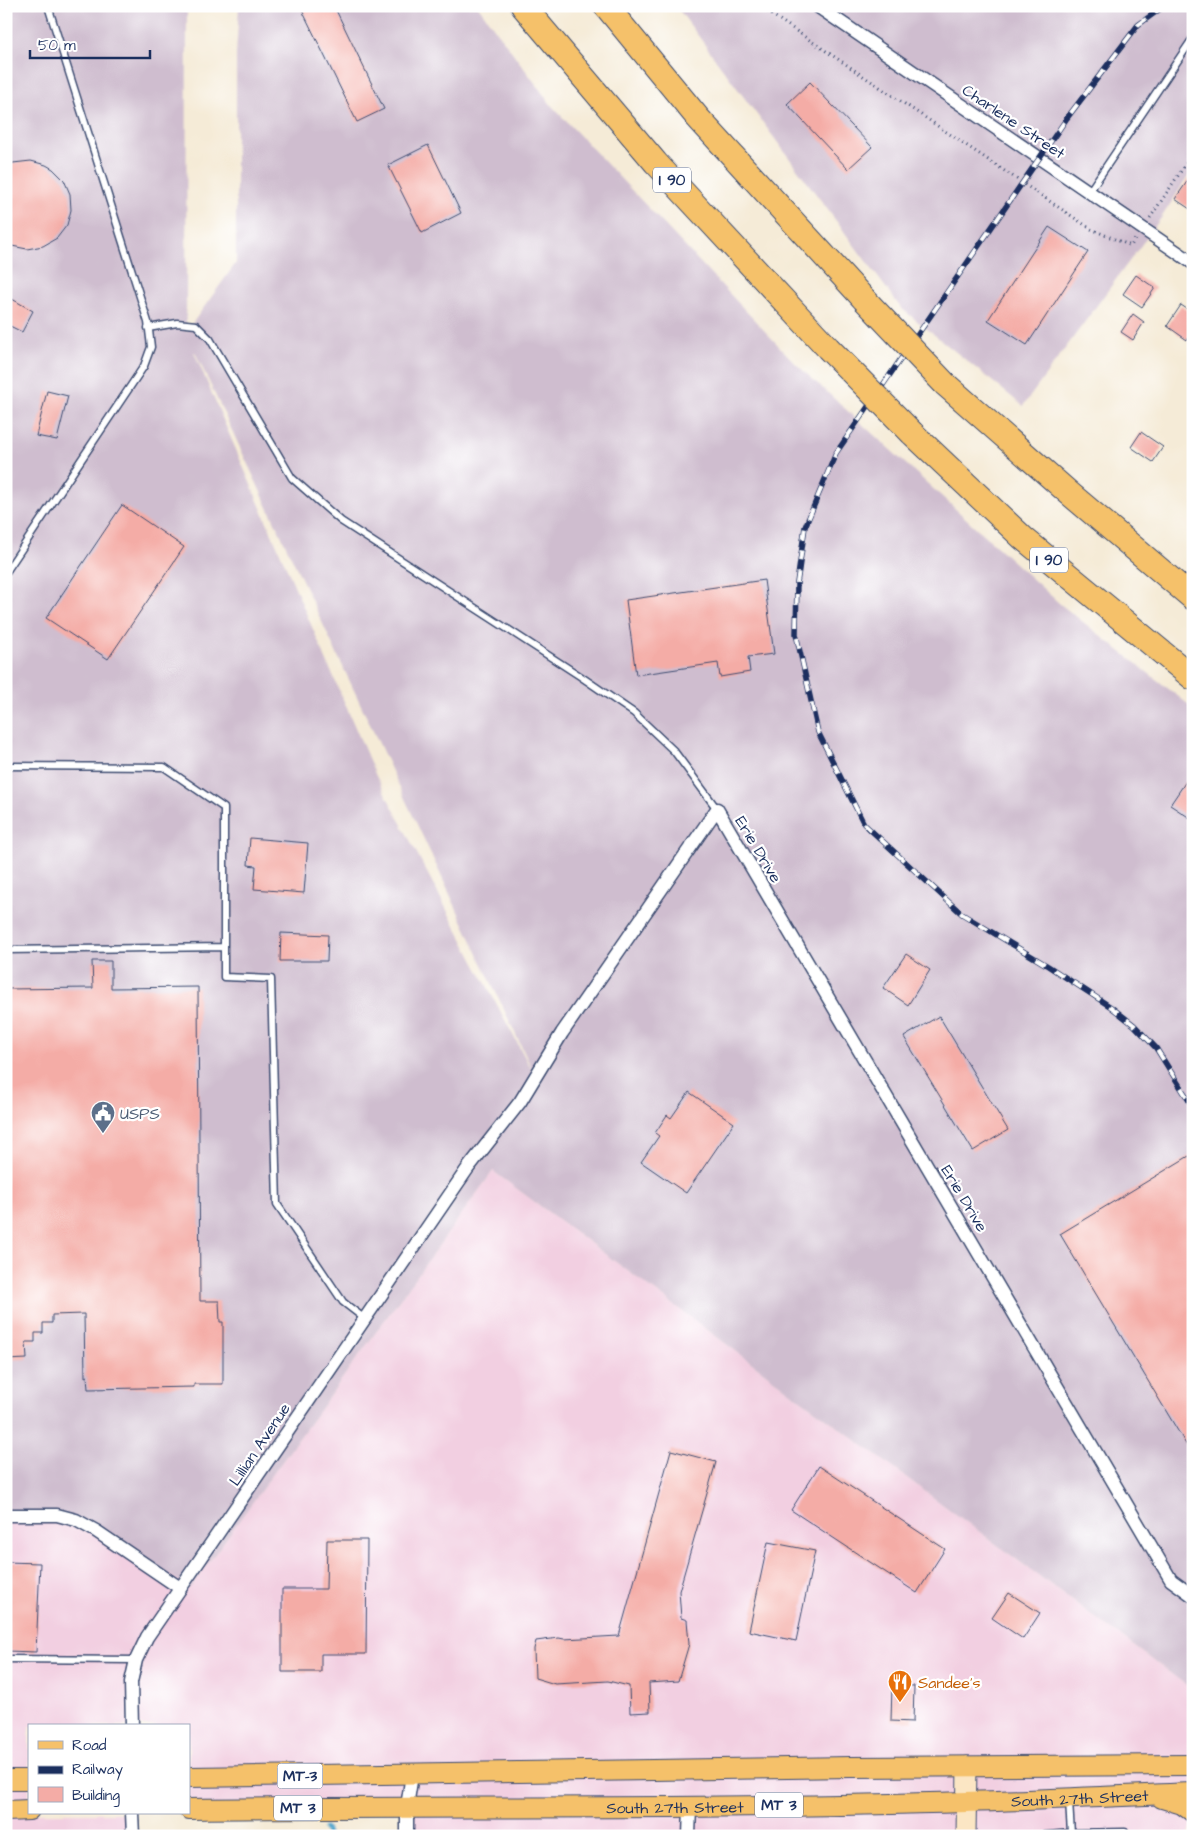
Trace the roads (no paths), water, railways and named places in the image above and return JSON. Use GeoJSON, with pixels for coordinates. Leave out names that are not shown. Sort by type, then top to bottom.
{"type":"FeatureCollection","features":[{"type":"Feature","properties":{"kind":"highway","name":"I 90"},"geometry":{"type":"LineString","coordinates":[[523,6],[656,163],[828,348],[912,433],[1023,538],[1193,678]]}},
{"type":"Feature","properties":{"kind":"highway"},"geometry":{"type":"LineString","coordinates":[[606,6],[698,118],[864,300],[945,384],[1069,493],[1193,598]]}},
{"type":"Feature","properties":{"kind":"main road","name":"South 27th Street"},"geometry":{"type":"LineString","coordinates":[[190,1778],[967,1766],[1193,1765]]}},
{"type":"Feature","properties":{"kind":"main road"},"geometry":{"type":"LineString","coordinates":[[966,1836],[967,1766]]}},
{"type":"Feature","properties":{"kind":"main road"},"geometry":{"type":"LineString","coordinates":[[6,1780],[28,1780]]}},
{"type":"Feature","properties":{"kind":"main road","name":"South 27th Street"},"geometry":{"type":"LineString","coordinates":[[190,1809],[407,1806],[690,1807],[966,1802],[1193,1793]]}},
{"type":"Feature","properties":{"kind":"main road"},"geometry":{"type":"LineString","coordinates":[[1150,1795],[1177,1802],[1193,1812]]}},
{"type":"Feature","properties":{"kind":"main road"},"geometry":{"type":"LineString","coordinates":[[6,1811],[28,1810]]}},
{"type":"Feature","properties":{"kind":"street","name":"Charlene Street"},"geometry":{"type":"LineString","coordinates":[[817,6],[1193,263]]}},
{"type":"Feature","properties":{"kind":"street","name":"Lillian Avenue"},"geometry":{"type":"LineString","coordinates":[[132,1724],[131,1682],[136,1660],[147,1637],[468,1168],[520,1102],[562,1033],[717,809]]}},
{"type":"Feature","properties":{"kind":"street","name":"Erie Drive"},"geometry":{"type":"LineString","coordinates":[[717,809],[1172,1580],[1193,1596]]}},
{"type":"Feature","properties":{"kind":"street"},"geometry":{"type":"LineString","coordinates":[[6,1515],[57,1516],[76,1520],[96,1530],[180,1588]]}},
{"type":"Feature","properties":{"kind":"street"},"geometry":{"type":"LineString","coordinates":[[407,1836],[407,1806],[412,1775]]}},
{"type":"Feature","properties":{"kind":"street"},"geometry":{"type":"LineString","coordinates":[[689,1836],[690,1807]]}},
{"type":"Feature","properties":{"kind":"street"},"geometry":{"type":"LineString","coordinates":[[132,1814],[132,1836]]}},
{"type":"Feature","properties":{"kind":"lane"},"geometry":{"type":"LineString","coordinates":[[6,572],[144,366],[150,347],[148,328],[48,6]]}},
{"type":"Feature","properties":{"kind":"lane"},"geometry":{"type":"LineString","coordinates":[[1089,192],[1193,38]]}},
{"type":"Feature","properties":{"kind":"lane"},"geometry":{"type":"LineString","coordinates":[[148,328],[177,323],[196,325],[210,339],[292,478],[341,521],[634,713],[674,751],[717,809]]}},
{"type":"Feature","properties":{"kind":"lane"},"geometry":{"type":"LineString","coordinates":[[6,766],[164,766],[224,808],[224,977],[270,979],[277,1204],[343,1302],[364,1319]]}},
{"type":"Feature","properties":{"kind":"lane"},"geometry":{"type":"LineString","coordinates":[[6,950],[224,947]]}},
{"type":"Feature","properties":{"kind":"lane"},"geometry":{"type":"LineString","coordinates":[[6,1659],[136,1660]]}},
{"type":"Feature","properties":{"kind":"lane"},"geometry":{"type":"LineString","coordinates":[[1069,1798],[1071,1834]]}},
{"type":"Feature","properties":{"kind":"lane"},"geometry":{"type":"LineString","coordinates":[[1036,1836],[1125,1832],[1128,1836]]}},
{"type":"Feature","properties":{"kind":"waterway"},"geometry":{"type":"LineString","coordinates":[[325,1829],[328,1836]]}},
{"type":"Feature","properties":{"kind":"railway"},"geometry":{"type":"LineString","coordinates":[[1164,6],[1138,25],[1067,118],[836,453],[805,527],[797,583],[796,634],[818,732],[864,824],[962,914],[1048,966],[1111,1007],[1134,1025],[1156,1048],[1193,1107]]}},
{"type":"Feature","properties":{"kind":"place","name":"USPS"},"geometry":{"type":"Point","coordinates":[103,1134]}},
{"type":"Feature","properties":{"kind":"place","name":"Sandee's"},"geometry":{"type":"Point","coordinates":[900,1703]}}]}
